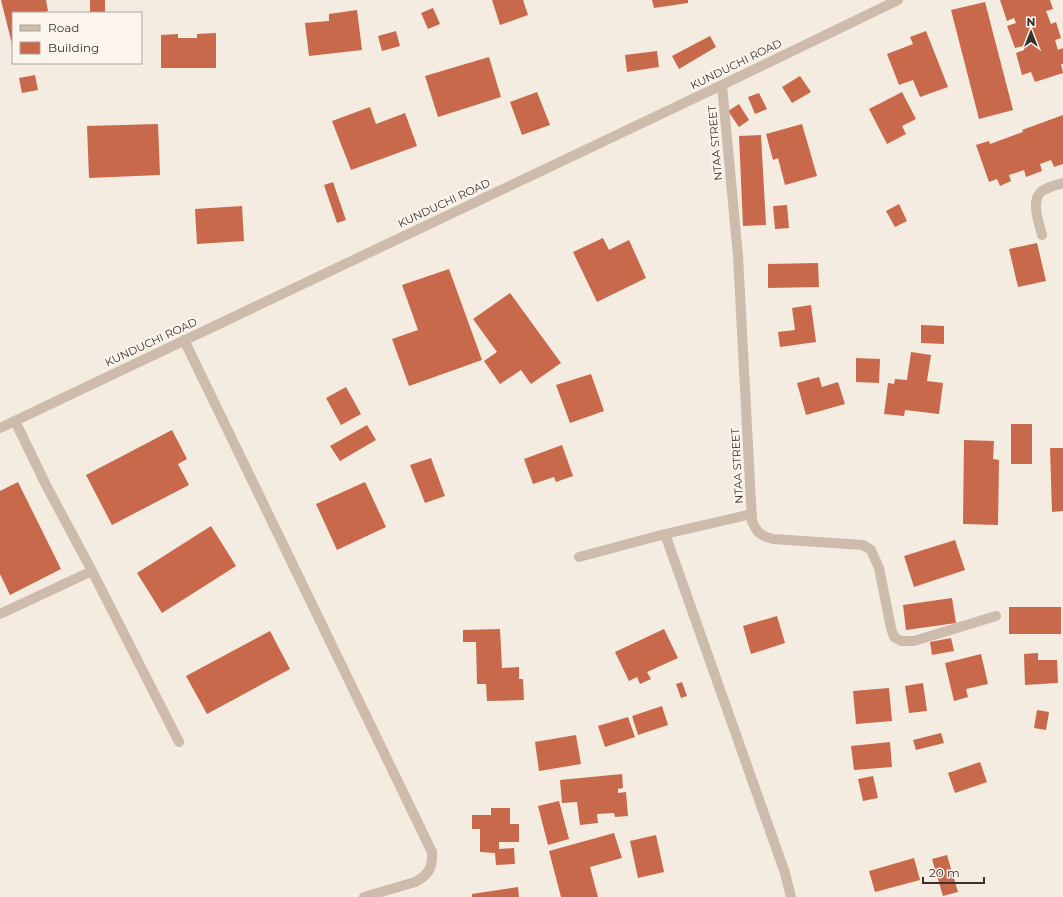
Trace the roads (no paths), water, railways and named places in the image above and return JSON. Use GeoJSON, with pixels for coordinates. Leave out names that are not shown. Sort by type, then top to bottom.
{"type":"FeatureCollection","features":[{"type":"Feature","properties":{"kind":"street","name":"KUNDUCHI ROAD"},"geometry":{"type":"LineString","coordinates":[[0,428],[898,0]]}},
{"type":"Feature","properties":{"kind":"street","name":"NTAA STREET"},"geometry":{"type":"LineString","coordinates":[[722,85],[738,256],[752,521],[755,528],[759,533],[773,539],[863,546],[871,550],[879,568],[891,628],[894,637],[901,641],[914,641],[996,616]]}},
{"type":"Feature","properties":{"kind":"street"},"geometry":{"type":"LineString","coordinates":[[1042,235],[1035,205],[1037,198],[1044,190],[1063,183]]}},
{"type":"Feature","properties":{"kind":"street"},"geometry":{"type":"LineString","coordinates":[[184,340],[432,852],[431,867],[427,874],[422,878],[415,882],[364,897]]}},
{"type":"Feature","properties":{"kind":"street"},"geometry":{"type":"LineString","coordinates":[[14,421],[179,742]]}},
{"type":"Feature","properties":{"kind":"street"},"geometry":{"type":"LineString","coordinates":[[579,557],[665,534],[752,514]]}},
{"type":"Feature","properties":{"kind":"street"},"geometry":{"type":"LineString","coordinates":[[665,534],[751,775],[785,873],[791,897]]}},
{"type":"Feature","properties":{"kind":"street"},"geometry":{"type":"LineString","coordinates":[[0,614],[92,571]]}}]}
